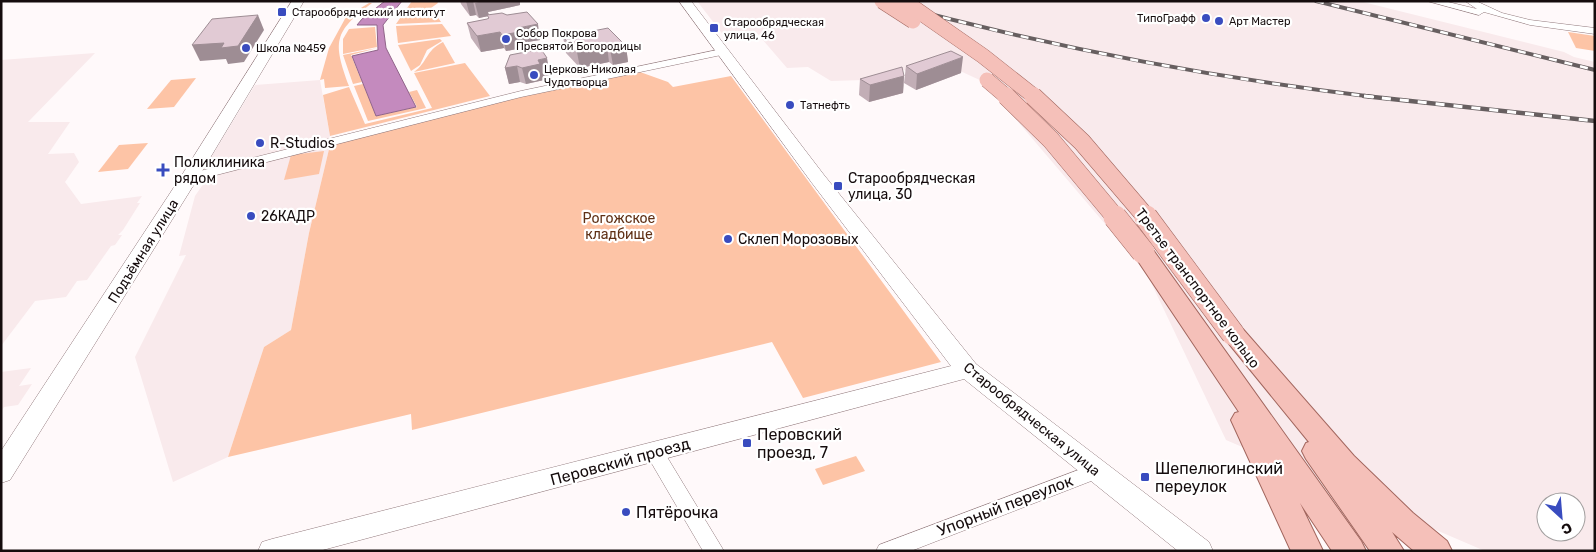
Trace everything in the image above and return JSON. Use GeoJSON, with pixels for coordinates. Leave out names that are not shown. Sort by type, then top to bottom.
{"type":"FeatureCollection","features":[{"type":"Feature","properties":{"kind":"main road","name":"Третье транспортное кольцо"},"geometry":{"type":"LineString","coordinates":[[882,1],[914,21],[1018,106],[1076,166],[1143,252],[1350,551]]}},
{"type":"Feature","properties":{"kind":"main road","name":"Третье транспортное кольцо"},"geometry":{"type":"LineString","coordinates":[[904,1],[935,21],[1042,104],[1102,164],[1169,245],[1388,551]]}},
{"type":"Feature","properties":{"kind":"main road"},"geometry":{"type":"LineString","coordinates":[[1233,334],[1344,464],[1402,522],[1436,551]]}},
{"type":"Feature","properties":{"kind":"main road"},"geometry":{"type":"LineString","coordinates":[[1200,335],[1265,459],[1307,551]]}},
{"type":"Feature","properties":{"kind":"street","name":"Подъёмная улица"},"geometry":{"type":"LineString","coordinates":[[1,473],[189,178],[298,1]]}},
{"type":"Feature","properties":{"kind":"street","name":"Старообрядческая улица"},"geometry":{"type":"LineString","coordinates":[[685,1],[822,184],[968,370],[1199,551]]}},
{"type":"Feature","properties":{"kind":"street"},"geometry":{"type":"LineString","coordinates":[[1436,2],[1463,1]]}},
{"type":"Feature","properties":{"kind":"street"},"geometry":{"type":"LineString","coordinates":[[1469,1],[1484,10],[1507,18]]}},
{"type":"Feature","properties":{"kind":"street"},"geometry":{"type":"LineString","coordinates":[[1436,2],[1507,18],[1595,31]]}},
{"type":"Feature","properties":{"kind":"street"},"geometry":{"type":"LineString","coordinates":[[189,178],[649,64],[722,52]]}},
{"type":"Feature","properties":{"kind":"street","name":"Перовский проезд"},"geometry":{"type":"LineString","coordinates":[[272,551],[968,370]]}},
{"type":"Feature","properties":{"kind":"street"},"geometry":{"type":"LineString","coordinates":[[654,452],[714,551]]}},
{"type":"Feature","properties":{"kind":"street","name":"Упорный переулок"},"geometry":{"type":"LineString","coordinates":[[886,551],[1097,471]]}},
{"type":"Feature","properties":{"kind":"shaded area"},"geometry":{"type":"Polygon","coordinates":[[[385,1],[402,1],[383,25],[386,48],[416,107],[376,116],[352,56],[378,50],[377,25],[357,25],[385,1]]]}},
{"type":"Feature","properties":{"kind":"shaded area"},"geometry":{"type":"Polygon","coordinates":[[[697,1],[1359,1],[1564,52],[1574,57],[1595,62],[1595,551],[1485,551],[1226,440],[1146,272],[984,82],[945,64],[913,75],[904,70],[864,80],[831,81],[808,67],[787,68],[756,32],[724,36],[697,1]]]}},
{"type":"Feature","properties":{"kind":"shaded area"},"geometry":{"type":"Polygon","coordinates":[[[95,53],[28,122],[70,122],[48,154],[74,153],[79,162],[65,182],[81,204],[142,196],[137,203],[140,203],[118,235],[122,235],[115,245],[111,246],[87,280],[77,281],[66,297],[35,301],[1,346],[1,60],[95,53]]]}},
{"type":"Feature","properties":{"kind":"shaded area"},"geometry":{"type":"Polygon","coordinates":[[[320,80],[330,136],[326,143],[223,168],[204,169],[255,85],[320,80]]]}},
{"type":"Feature","properties":{"kind":"shaded area"},"geometry":{"type":"Polygon","coordinates":[[[330,145],[309,233],[291,330],[264,347],[228,457],[173,482],[135,357],[186,255],[179,256],[195,196],[208,177],[330,145]]]}},
{"type":"Feature","properties":{"kind":"shaded area"},"geometry":{"type":"Polygon","coordinates":[[[31,368],[19,386],[32,384],[18,405],[4,407],[1,412],[1,372],[31,368]]]}},
{"type":"Feature","properties":{"kind":"green space"},"geometry":{"type":"Polygon","coordinates":[[[412,1],[437,1],[438,3],[430,11],[433,10],[441,22],[396,24],[412,1]]]}},
{"type":"Feature","properties":{"kind":"green space"},"geometry":{"type":"Polygon","coordinates":[[[372,3],[359,13],[343,30],[340,39],[340,59],[349,86],[325,88],[324,79],[320,80],[329,48],[346,17],[372,3]]]}},
{"type":"Feature","properties":{"kind":"green space"},"geometry":{"type":"Polygon","coordinates":[[[442,24],[451,36],[398,43],[396,26],[442,24]]]}},
{"type":"Feature","properties":{"kind":"green space"},"geometry":{"type":"Polygon","coordinates":[[[375,27],[377,47],[343,54],[343,39],[349,29],[375,27]]]}},
{"type":"Feature","properties":{"kind":"green space"},"geometry":{"type":"Polygon","coordinates":[[[1568,32],[1595,36],[1595,51],[1576,48],[1568,32]]]}},
{"type":"Feature","properties":{"kind":"green space"},"geometry":{"type":"Polygon","coordinates":[[[440,39],[442,41],[427,50],[420,65],[411,71],[398,45],[440,39]]]}},
{"type":"Feature","properties":{"kind":"green space"},"geometry":{"type":"Polygon","coordinates":[[[443,42],[455,63],[414,72],[433,49],[443,42]]]}},
{"type":"Feature","properties":{"kind":"green space"},"geometry":{"type":"Polygon","coordinates":[[[377,48],[351,55],[362,82],[353,84],[343,55],[377,48]]]}},
{"type":"Feature","properties":{"kind":"green space"},"geometry":{"type":"Polygon","coordinates":[[[465,63],[490,96],[330,136],[323,95],[349,87],[365,124],[432,108],[414,73],[465,63]]]}},
{"type":"Feature","properties":{"kind":"green space","name":"Рогожское кладбище"},"geometry":{"type":"Polygon","coordinates":[[[640,72],[668,82],[673,87],[731,76],[941,362],[803,398],[772,342],[412,430],[411,414],[228,457],[264,347],[291,330],[309,233],[330,145],[576,83],[640,72]]]}},
{"type":"Feature","properties":{"kind":"green space"},"geometry":{"type":"Polygon","coordinates":[[[196,78],[174,107],[147,109],[171,80],[196,78]]]}},
{"type":"Feature","properties":{"kind":"green space"},"geometry":{"type":"Polygon","coordinates":[[[363,84],[376,116],[417,107],[409,92],[417,90],[426,108],[368,121],[354,86],[363,84]]]}},
{"type":"Feature","properties":{"kind":"green space"},"geometry":{"type":"Polygon","coordinates":[[[148,143],[128,169],[98,172],[119,145],[148,143]]]}},
{"type":"Feature","properties":{"kind":"green space"},"geometry":{"type":"Polygon","coordinates":[[[324,151],[319,174],[284,180],[291,155],[324,151]]]}},
{"type":"Feature","properties":{"kind":"green space"},"geometry":{"type":"Polygon","coordinates":[[[856,456],[865,471],[823,485],[815,469],[856,456]]]}},
{"type":"Feature","properties":{"kind":"building"},"geometry":{"type":"Polygon","coordinates":[[[527,12],[538,24],[518,28],[519,32],[502,35],[500,32],[477,36],[467,23],[487,19],[489,18],[487,15],[527,12]]]}},
{"type":"Feature","properties":{"kind":"building"},"geometry":{"type":"Polygon","coordinates":[[[258,15],[238,46],[221,48],[224,43],[192,45],[212,19],[258,15]]]}},
{"type":"Feature","properties":{"kind":"building"},"geometry":{"type":"Polygon","coordinates":[[[608,28],[626,46],[610,49],[607,46],[577,52],[563,37],[608,28]]]}},
{"type":"Feature","properties":{"kind":"building"},"geometry":{"type":"Polygon","coordinates":[[[541,49],[547,58],[538,60],[540,64],[522,68],[517,66],[505,68],[510,55],[541,49]]]}},
{"type":"Feature","properties":{"kind":"building"},"geometry":{"type":"Polygon","coordinates":[[[951,51],[963,57],[917,74],[906,66],[951,51]]]}},
{"type":"Feature","properties":{"kind":"building"},"geometry":{"type":"Polygon","coordinates":[[[902,67],[904,76],[870,85],[860,79],[902,67]]]}},
{"type":"Feature","properties":{"kind":"railway"},"geometry":{"type":"LineString","coordinates":[[881,1],[1065,46],[1187,70],[1374,97]]}},
{"type":"Feature","properties":{"kind":"railway"},"geometry":{"type":"LineString","coordinates":[[1316,1],[1595,70]]}},
{"type":"Feature","properties":{"kind":"railway"},"geometry":{"type":"LineString","coordinates":[[1364,96],[1595,121]]}},
{"type":"Feature","properties":{"kind":"place","name":"Старообрядческий институт"},"geometry":{"type":"Point","coordinates":[282,12]}},
{"type":"Feature","properties":{"kind":"place","name":"ТипоГрафф"},"geometry":{"type":"Point","coordinates":[1206,18]}},
{"type":"Feature","properties":{"kind":"place","name":"Арт Мастер"},"geometry":{"type":"Point","coordinates":[1219,21]}},
{"type":"Feature","properties":{"kind":"place","name":"Старообрядческая улица, 46"},"geometry":{"type":"Point","coordinates":[714,28]}},
{"type":"Feature","properties":{"kind":"place","name":"Собор Покрова Пресвятой Богородицы"},"geometry":{"type":"Point","coordinates":[506,39]}},
{"type":"Feature","properties":{"kind":"place","name":"Школа №459"},"geometry":{"type":"Point","coordinates":[246,48]}},
{"type":"Feature","properties":{"kind":"place","name":"Церковь Николая Чудотворца"},"geometry":{"type":"Point","coordinates":[534,75]}},
{"type":"Feature","properties":{"kind":"place","name":"Татнефть"},"geometry":{"type":"Point","coordinates":[790,105]}},
{"type":"Feature","properties":{"kind":"place","name":"R-Studios"},"geometry":{"type":"Point","coordinates":[260,143]}},
{"type":"Feature","properties":{"kind":"place","name":"Поликлиника рядом"},"geometry":{"type":"Point","coordinates":[163,170]}},
{"type":"Feature","properties":{"kind":"place","name":"Старообрядческая улица, 30"},"geometry":{"type":"Point","coordinates":[838,186]}},
{"type":"Feature","properties":{"kind":"place","name":"26КАДР"},"geometry":{"type":"Point","coordinates":[251,216]}},
{"type":"Feature","properties":{"kind":"place","name":"Склеп Морозовых"},"geometry":{"type":"Point","coordinates":[728,239]}},
{"type":"Feature","properties":{"kind":"place","name":"Перовский проезд, 7"},"geometry":{"type":"Point","coordinates":[747,443]}},
{"type":"Feature","properties":{"kind":"place","name":"Шепелюгинский переулок"},"geometry":{"type":"Point","coordinates":[1145,477]}},
{"type":"Feature","properties":{"kind":"place","name":"Пятёрочка"},"geometry":{"type":"Point","coordinates":[626,512]}}]}
